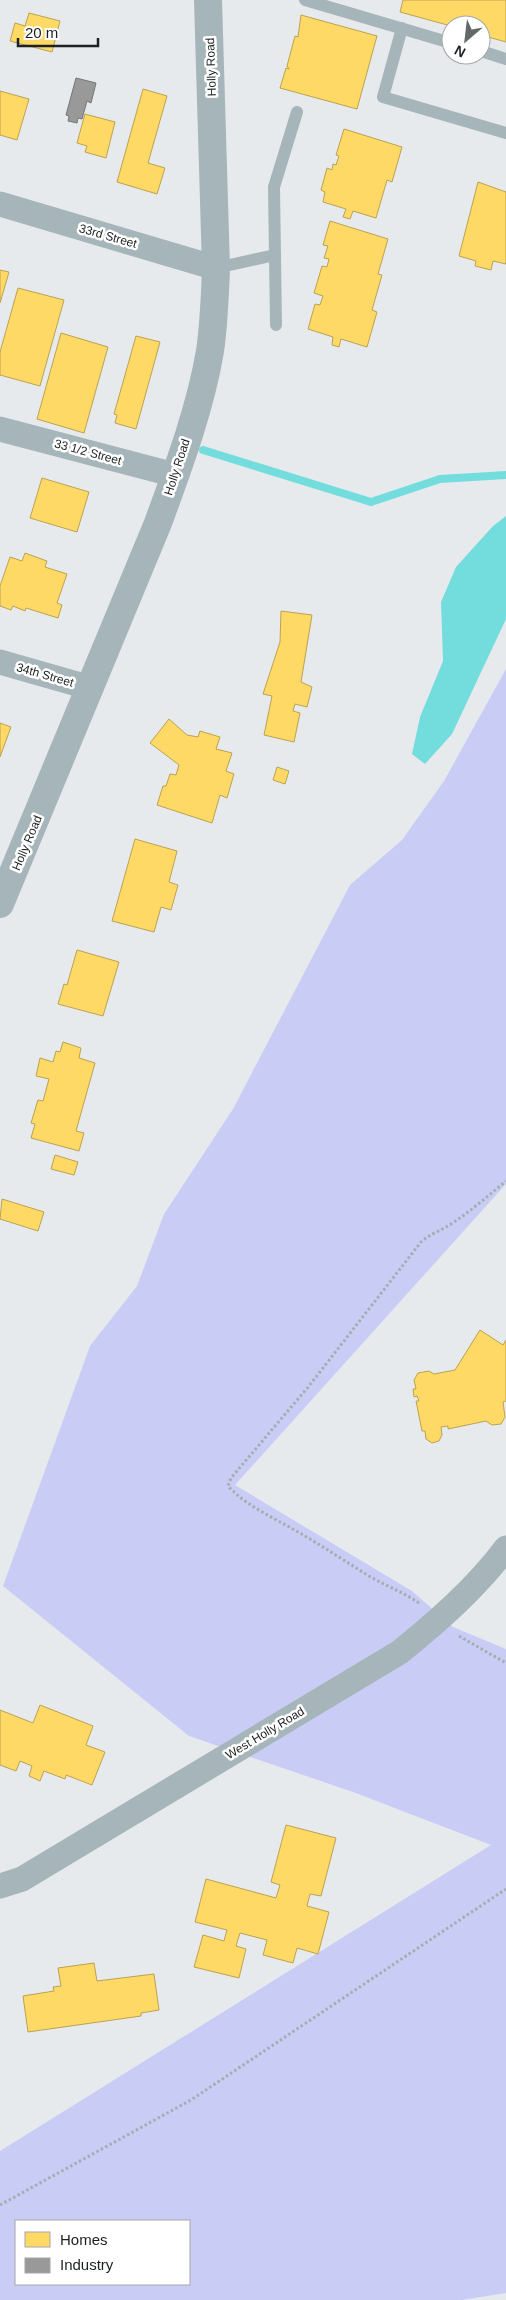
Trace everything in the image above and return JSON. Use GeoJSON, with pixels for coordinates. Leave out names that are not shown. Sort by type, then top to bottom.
{"type":"FeatureCollection","features":[{"type":"Feature","properties":{"kind":"street","name":"Holly Road"},"geometry":{"type":"LineString","coordinates":[[0,904],[91,688],[176,476],[210,352],[215,311],[216,268],[208,0]]}},
{"type":"Feature","properties":{"kind":"street","name":"33rd Street"},"geometry":{"type":"LineString","coordinates":[[0,204],[216,268]]}},
{"type":"Feature","properties":{"kind":"street","name":"33 1/2 Street"},"geometry":{"type":"LineString","coordinates":[[0,429],[176,476]]}},
{"type":"Feature","properties":{"kind":"street","name":"34th Street"},"geometry":{"type":"LineString","coordinates":[[0,662],[91,688]]}},
{"type":"Feature","properties":{"kind":"street","name":"West Holly Road"},"geometry":{"type":"LineString","coordinates":[[0,1886],[22,1879],[400,1652],[439,1620],[491,1568],[506,1548]]}},
{"type":"Feature","properties":{"kind":"lane"},"geometry":{"type":"LineString","coordinates":[[305,0],[441,40]]}},
{"type":"Feature","properties":{"kind":"lane"},"geometry":{"type":"LineString","coordinates":[[402,28],[383,97],[506,133]]}},
{"type":"Feature","properties":{"kind":"lane"},"geometry":{"type":"LineString","coordinates":[[491,54],[506,59]]}},
{"type":"Feature","properties":{"kind":"lane"},"geometry":{"type":"LineString","coordinates":[[276,325],[274,187],[297,112]]}},
{"type":"Feature","properties":{"kind":"lane"},"geometry":{"type":"LineString","coordinates":[[216,268],[275,255]]}},
{"type":"Feature","properties":{"kind":"path"},"geometry":{"type":"LineString","coordinates":[[506,1181],[466,1214],[448,1226],[431,1233],[421,1242],[309,1386],[231,1478],[228,1486],[236,1495],[370,1576],[404,1592],[457,1634],[506,1663]]}},
{"type":"Feature","properties":{"kind":"path"},"geometry":{"type":"LineString","coordinates":[[0,2205],[191,2100],[506,1889]]}},
{"type":"Feature","properties":{"kind":"shaded area"},"geometry":{"type":"Polygon","coordinates":[[[506,516],[506,619],[452,734],[425,764],[412,754],[420,717],[443,661],[441,602],[456,567],[493,526],[506,516]]]}},
{"type":"Feature","properties":{"kind":"shaded area"},"geometry":{"type":"Polygon","coordinates":[[[506,669],[506,1184],[235,1485],[412,1591],[453,1627],[506,1649],[506,2293],[462,2300],[0,2300],[0,2151],[491,1845],[353,1792],[189,1736],[3,1586],[90,1346],[137,1286],[164,1214],[233,1109],[350,885],[402,840],[444,781],[506,669]]]}},
{"type":"Feature","properties":{"kind":"building: Homes"},"geometry":{"type":"Polygon","coordinates":[[[403,0],[506,0],[506,42],[491,38],[491,15],[441,15],[441,23],[400,12],[403,0]]]}},
{"type":"Feature","properties":{"kind":"building: Homes"},"geometry":{"type":"Polygon","coordinates":[[[29,13],[60,21],[52,52],[10,41],[15,23],[25,26],[29,13]]]}},
{"type":"Feature","properties":{"kind":"building: Homes"},"geometry":{"type":"Polygon","coordinates":[[[301,15],[377,36],[357,109],[280,88],[286,68],[289,69],[287,66],[295,36],[298,37],[301,15]]]}},
{"type":"Feature","properties":{"kind":"building: Homes"},"geometry":{"type":"Polygon","coordinates":[[[143,89],[167,96],[148,163],[165,168],[157,194],[117,182],[143,89]]]}},
{"type":"Feature","properties":{"kind":"building: Homes"},"geometry":{"type":"Polygon","coordinates":[[[0,91],[29,99],[17,140],[0,135],[0,91]]]}},
{"type":"Feature","properties":{"kind":"building: Homes"},"geometry":{"type":"Polygon","coordinates":[[[85,114],[115,122],[106,158],[85,152],[87,146],[77,143],[85,114]]]}},
{"type":"Feature","properties":{"kind":"building: Homes"},"geometry":{"type":"Polygon","coordinates":[[[344,129],[402,147],[392,182],[387,180],[376,218],[353,211],[350,219],[343,217],[346,209],[323,202],[325,192],[321,190],[327,168],[332,170],[333,164],[336,165],[339,156],[336,155],[344,129]]]}},
{"type":"Feature","properties":{"kind":"building: Homes"},"geometry":{"type":"Polygon","coordinates":[[[478,182],[506,192],[506,264],[493,261],[491,270],[475,266],[476,261],[459,256],[478,182]]]}},
{"type":"Feature","properties":{"kind":"building: Homes"},"geometry":{"type":"Polygon","coordinates":[[[330,221],[388,239],[378,274],[382,275],[372,310],[377,312],[367,347],[341,339],[339,347],[332,345],[333,337],[308,329],[315,304],[320,305],[323,296],[314,293],[322,266],[327,267],[329,259],[324,258],[328,246],[323,245],[330,221]]]}},
{"type":"Feature","properties":{"kind":"building: Homes"},"geometry":{"type":"Polygon","coordinates":[[[0,270],[9,272],[0,303],[0,270]]]}},
{"type":"Feature","properties":{"kind":"building: Homes"},"geometry":{"type":"Polygon","coordinates":[[[18,288],[64,300],[40,386],[0,375],[0,352],[18,288]]]}},
{"type":"Feature","properties":{"kind":"building: Homes"},"geometry":{"type":"Polygon","coordinates":[[[61,333],[108,347],[84,433],[37,419],[61,333]]]}},
{"type":"Feature","properties":{"kind":"building: Homes"},"geometry":{"type":"Polygon","coordinates":[[[136,336],[160,342],[136,429],[115,423],[117,415],[114,414],[136,336]]]}},
{"type":"Feature","properties":{"kind":"building: Homes"},"geometry":{"type":"Polygon","coordinates":[[[42,478],[89,492],[77,532],[30,518],[42,478]]]}},
{"type":"Feature","properties":{"kind":"building: Homes"},"geometry":{"type":"Polygon","coordinates":[[[25,553],[47,561],[45,567],[67,574],[57,603],[62,605],[58,618],[26,608],[25,611],[13,606],[11,610],[0,606],[0,586],[10,557],[22,561],[25,553]]]}},
{"type":"Feature","properties":{"kind":"building: Homes"},"geometry":{"type":"Polygon","coordinates":[[[281,611],[312,615],[301,682],[312,687],[307,707],[295,704],[293,711],[300,713],[294,742],[264,735],[272,696],[263,694],[280,642],[281,611]]]}},
{"type":"Feature","properties":{"kind":"building: Homes"},"geometry":{"type":"Polygon","coordinates":[[[169,719],[187,735],[198,737],[200,731],[220,737],[216,749],[232,753],[226,771],[234,774],[227,798],[220,795],[212,823],[157,805],[163,786],[166,786],[170,774],[176,775],[179,765],[150,743],[169,719]]]}},
{"type":"Feature","properties":{"kind":"building: Homes"},"geometry":{"type":"Polygon","coordinates":[[[0,723],[11,727],[0,757],[0,723]]]}},
{"type":"Feature","properties":{"kind":"building: Homes"},"geometry":{"type":"Polygon","coordinates":[[[277,767],[289,771],[285,784],[273,780],[277,767]]]}},
{"type":"Feature","properties":{"kind":"building: Homes"},"geometry":{"type":"Polygon","coordinates":[[[135,839],[177,851],[169,882],[178,885],[171,910],[161,907],[154,932],[112,921],[135,839]]]}},
{"type":"Feature","properties":{"kind":"building: Homes"},"geometry":{"type":"Polygon","coordinates":[[[77,950],[119,962],[103,1016],[58,1004],[64,984],[67,985],[77,950]]]}},
{"type":"Feature","properties":{"kind":"building: Homes"},"geometry":{"type":"Polygon","coordinates":[[[63,1042],[81,1048],[79,1058],[95,1063],[76,1131],[84,1133],[79,1151],[31,1138],[35,1124],[31,1123],[38,1100],[43,1101],[49,1079],[36,1076],[40,1058],[53,1062],[56,1051],[60,1052],[63,1042]]]}},
{"type":"Feature","properties":{"kind":"building: Homes"},"geometry":{"type":"Polygon","coordinates":[[[55,1155],[78,1162],[74,1175],[51,1169],[55,1155]]]}},
{"type":"Feature","properties":{"kind":"building: Homes"},"geometry":{"type":"Polygon","coordinates":[[[2,1199],[44,1212],[38,1231],[0,1219],[2,1199]]]}},
{"type":"Feature","properties":{"kind":"building: Homes"},"geometry":{"type":"Polygon","coordinates":[[[480,1330],[503,1345],[506,1340],[506,1401],[503,1402],[505,1417],[501,1424],[492,1425],[486,1421],[448,1429],[448,1426],[441,1427],[442,1435],[439,1441],[432,1443],[426,1439],[425,1431],[422,1431],[416,1401],[419,1401],[417,1396],[414,1397],[413,1389],[416,1389],[414,1380],[418,1373],[429,1371],[434,1374],[455,1370],[480,1330]]]}},
{"type":"Feature","properties":{"kind":"building: Homes"},"geometry":{"type":"Polygon","coordinates":[[[40,1705],[93,1726],[86,1745],[105,1752],[92,1785],[66,1775],[65,1779],[44,1771],[40,1781],[29,1776],[32,1766],[20,1761],[16,1771],[0,1765],[0,1710],[33,1723],[40,1705]]]}},
{"type":"Feature","properties":{"kind":"building: Homes"},"geometry":{"type":"Polygon","coordinates":[[[286,1825],[336,1838],[321,1896],[310,1894],[307,1906],[329,1912],[318,1954],[297,1948],[293,1963],[263,1955],[267,1940],[240,1933],[236,1946],[246,1949],[239,1978],[194,1967],[203,1935],[224,1941],[227,1930],[195,1922],[206,1879],[276,1898],[280,1885],[271,1882],[286,1825]]]}},
{"type":"Feature","properties":{"kind":"building: Homes"},"geometry":{"type":"Polygon","coordinates":[[[94,1963],[97,1981],[154,1974],[159,2010],[141,2013],[141,2016],[28,2032],[23,1996],[54,1991],[53,1987],[61,1986],[58,1968],[94,1963]]]}},
{"type":"Feature","properties":{"kind":"building: Industry"},"geometry":{"type":"Polygon","coordinates":[[[76,78],[96,83],[91,103],[87,101],[82,119],[78,118],[77,123],[68,121],[69,116],[66,115],[76,78]]]}},
{"type":"Feature","properties":{"kind":"waterway"},"geometry":{"type":"LineString","coordinates":[[203,450],[371,502],[440,479],[506,475]]}}]}
